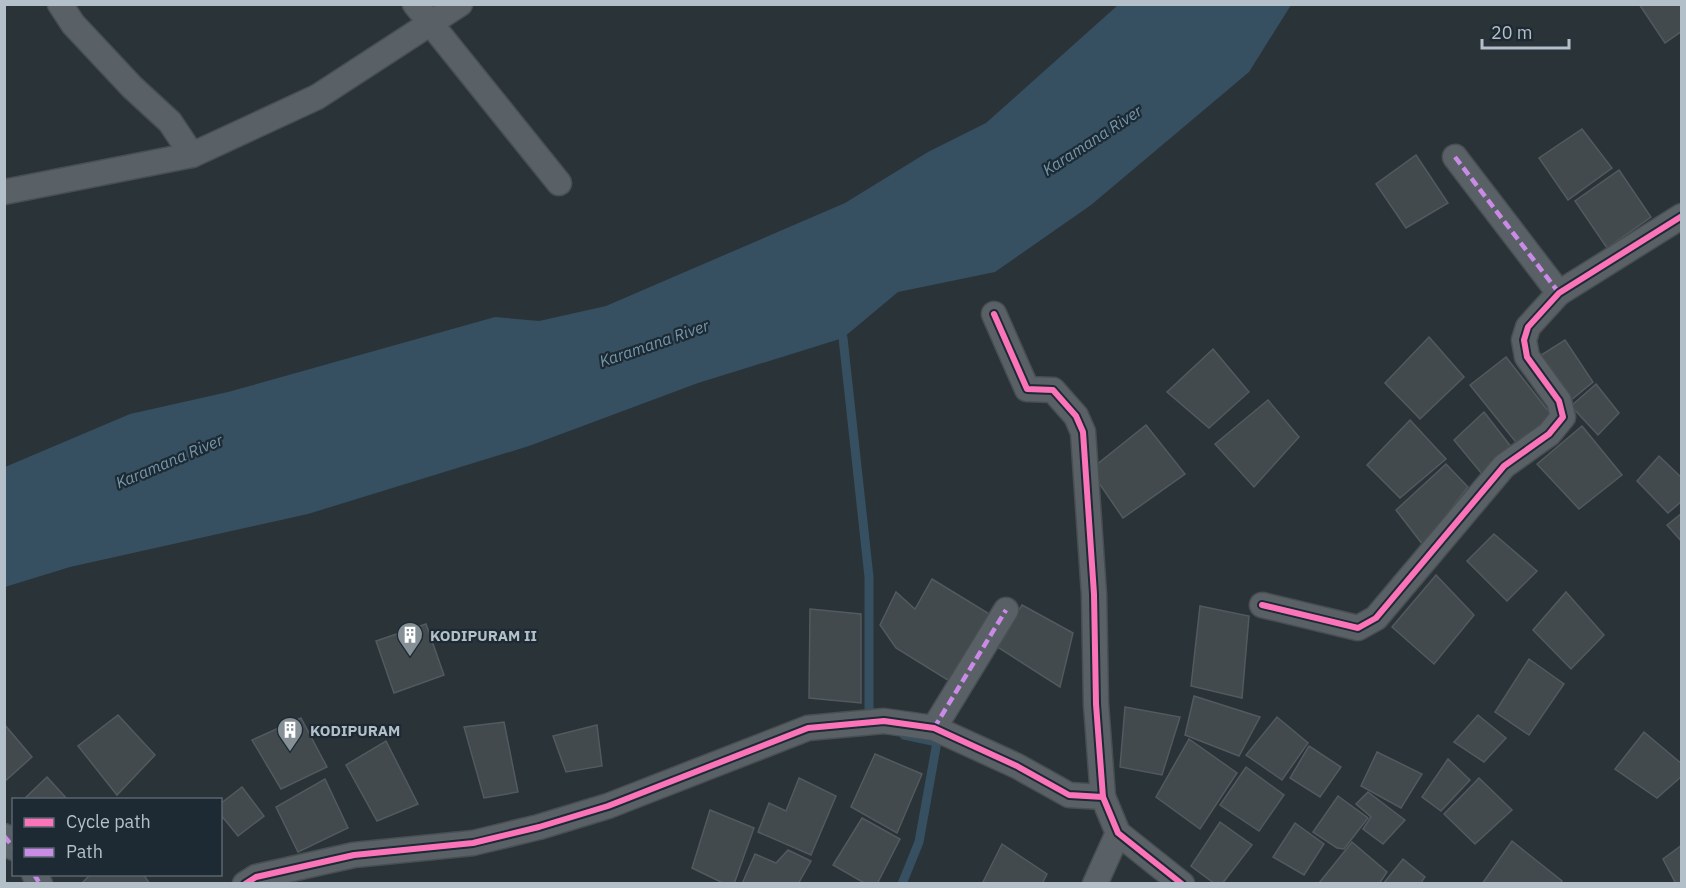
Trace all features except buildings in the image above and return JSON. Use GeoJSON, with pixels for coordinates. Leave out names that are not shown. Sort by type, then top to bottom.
{"type":"FeatureCollection","features":[{"type":"Feature","properties":{"kind":"street"},"geometry":{"type":"LineString","coordinates":[[60,4],[74,24],[132,87],[170,122],[192,155]]}},
{"type":"Feature","properties":{"kind":"street"},"geometry":{"type":"LineString","coordinates":[[415,4],[559,183]]}},
{"type":"Feature","properties":{"kind":"street"},"geometry":{"type":"LineString","coordinates":[[4,192],[192,155],[317,97],[460,4]]}},
{"type":"Feature","properties":{"kind":"street"},"geometry":{"type":"LineString","coordinates":[[1455,157],[1559,293]]}},
{"type":"Feature","properties":{"kind":"street"},"geometry":{"type":"LineString","coordinates":[[1262,605],[1358,628],[1376,618],[1504,466],[1549,434],[1563,417],[1559,401],[1527,357],[1524,340],[1527,327],[1559,293],[1682,216]]}},
{"type":"Feature","properties":{"kind":"street"},"geometry":{"type":"LineString","coordinates":[[994,314],[1027,389],[1053,390],[1076,416],[1083,432],[1094,594],[1096,704],[1103,797],[1118,833],[1182,884]]}},
{"type":"Feature","properties":{"kind":"street"},"geometry":{"type":"LineString","coordinates":[[934,728],[1006,610]]}},
{"type":"Feature","properties":{"kind":"street"},"geometry":{"type":"LineString","coordinates":[[245,884],[256,877],[354,855],[473,843],[539,827],[618,802],[808,728],[884,721],[934,728],[1017,766],[1069,795],[1103,797]]}},
{"type":"Feature","properties":{"kind":"street"},"geometry":{"type":"LineString","coordinates":[[1095,884],[1118,833]]}},
{"type":"Feature","properties":{"kind":"water","name":"Karamana River"},"geometry":{"type":"Polygon","coordinates":[[[1118,5],[1291,5],[1249,72],[1091,205],[995,272],[898,292],[843,338],[698,383],[529,446],[308,514],[70,567],[5,587],[5,467],[130,414],[228,392],[495,317],[539,321],[606,306],[845,203],[928,152],[986,123],[1118,5]]]}},
{"type":"Feature","properties":{"kind":"waterway"},"geometry":{"type":"LineString","coordinates":[[843,338],[869,577],[869,714]]}},
{"type":"Feature","properties":{"kind":"waterway"},"geometry":{"type":"LineString","coordinates":[[902,884],[919,842],[937,742],[904,735]]}},
{"type":"Feature","properties":{"kind":"marked path"},"geometry":{"type":"LineString","coordinates":[[1455,157],[1559,293]]}},
{"type":"Feature","properties":{"kind":"marked path"},"geometry":{"type":"LineString","coordinates":[[934,728],[1006,610]]}},
{"type":"Feature","properties":{"kind":"marked path"},"geometry":{"type":"LineString","coordinates":[[4,836],[12,846]]}},
{"type":"Feature","properties":{"kind":"marked path"},"geometry":{"type":"LineString","coordinates":[[35,876],[40,884]]}},
{"type":"Feature","properties":{"kind":"cycle path"},"geometry":{"type":"LineString","coordinates":[[1262,605],[1358,628],[1376,618],[1504,466],[1549,434],[1563,417],[1559,401],[1527,357],[1524,340],[1528,327],[1559,293],[1682,216]]}},
{"type":"Feature","properties":{"kind":"cycle path"},"geometry":{"type":"LineString","coordinates":[[994,314],[1027,389],[1053,390],[1076,416],[1083,432],[1094,594],[1096,704],[1103,797]]}},
{"type":"Feature","properties":{"kind":"cycle path"},"geometry":{"type":"LineString","coordinates":[[245,884],[256,877],[354,855],[473,843],[539,827],[608,806],[808,728],[884,721],[934,728],[1017,766],[1069,795],[1103,797],[1118,833],[1182,884]]}},
{"type":"Feature","properties":{"kind":"place","name":"KODIPURAM II"},"geometry":{"type":"Point","coordinates":[410,658]}},
{"type":"Feature","properties":{"kind":"place","name":"KODIPURAM"},"geometry":{"type":"Point","coordinates":[290,753]}}]}
